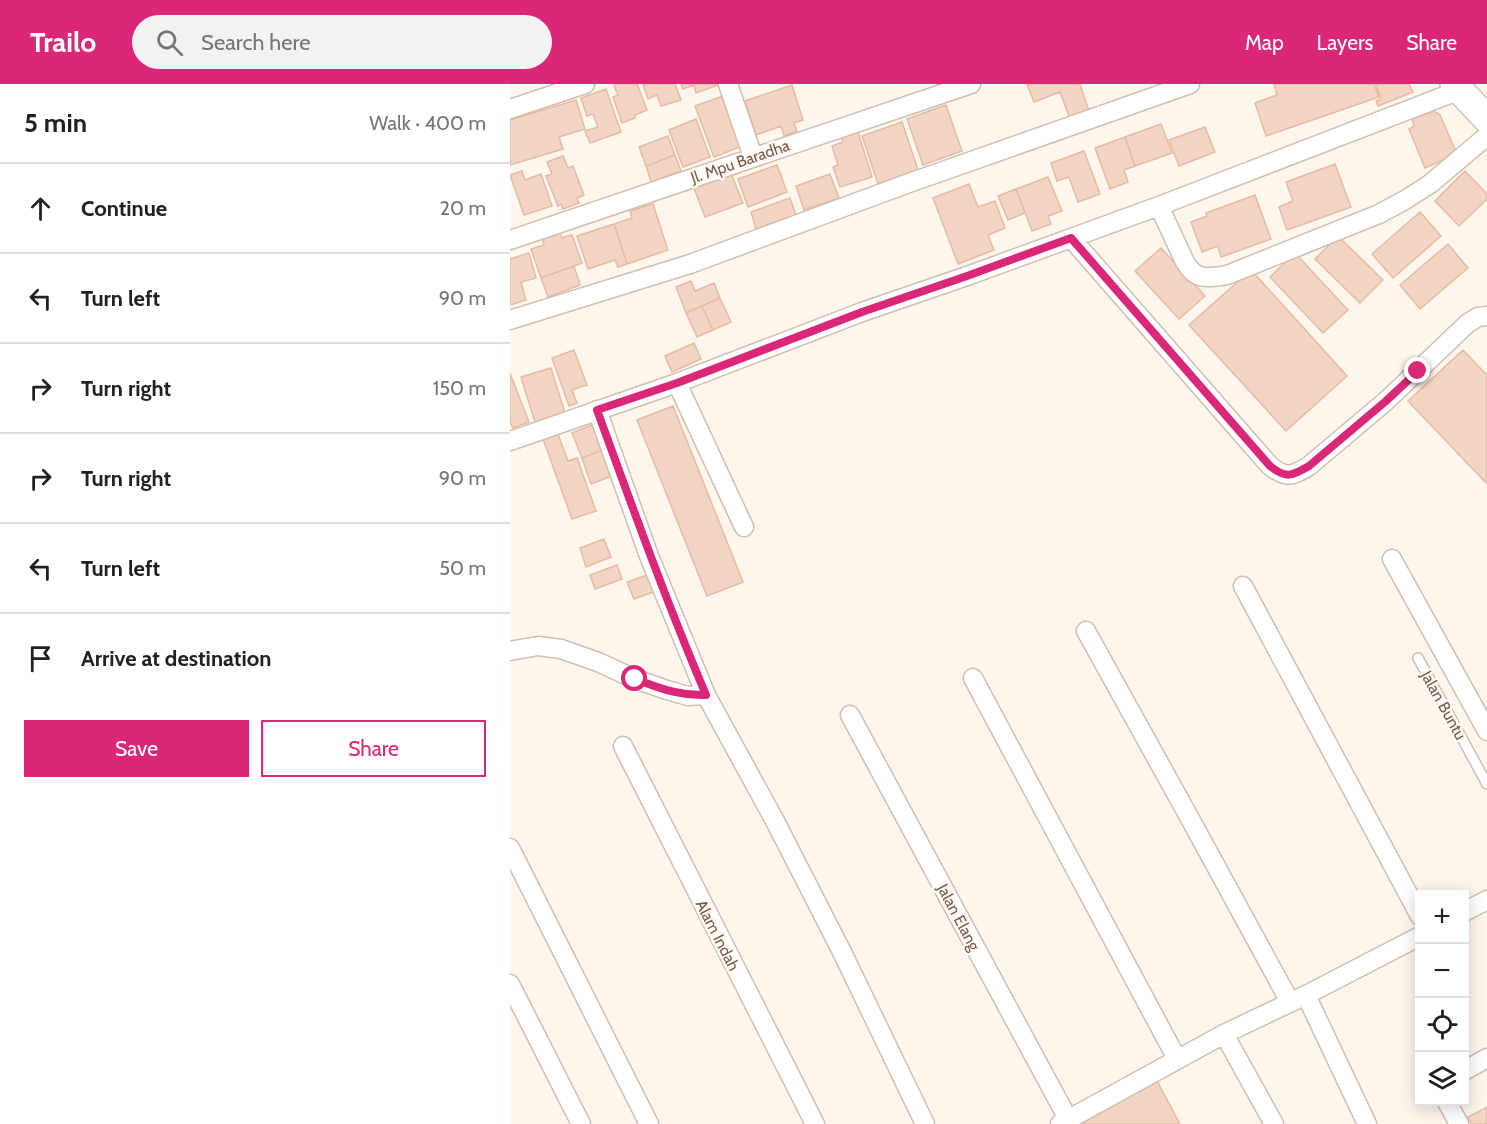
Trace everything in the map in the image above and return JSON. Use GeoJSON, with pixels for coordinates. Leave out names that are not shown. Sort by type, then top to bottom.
{"type":"FeatureCollection","features":[{"type":"Feature","properties":{"kind":"main road"},"geometry":{"type":"LineString","coordinates":[[1457,87],[1487,119]]}},
{"type":"Feature","properties":{"kind":"street"},"geometry":{"type":"LineString","coordinates":[[510,109],[585,84]]}},
{"type":"Feature","properties":{"kind":"street"},"geometry":{"type":"LineString","coordinates":[[729,84],[753,157]]}},
{"type":"Feature","properties":{"kind":"street","name":"Jl. Mpu Baradha"},"geometry":{"type":"LineString","coordinates":[[510,240],[971,84]]}},
{"type":"Feature","properties":{"kind":"street"},"geometry":{"type":"LineString","coordinates":[[510,320],[690,264],[909,183],[1190,84]]}},
{"type":"Feature","properties":{"kind":"street"},"geometry":{"type":"LineString","coordinates":[[510,441],[677,383],[862,312],[1159,206],[1457,87]]}},
{"type":"Feature","properties":{"kind":"street"},"geometry":{"type":"LineString","coordinates":[[1159,206],[1190,271],[1199,277],[1212,278],[1227,275],[1379,214],[1430,184],[1487,136]]}},
{"type":"Feature","properties":{"kind":"street"},"geometry":{"type":"LineString","coordinates":[[1071,238],[1270,466],[1284,475],[1295,474],[1309,466],[1386,401],[1468,323],[1478,317],[1487,316]]}},
{"type":"Feature","properties":{"kind":"street"},"geometry":{"type":"LineString","coordinates":[[677,383],[744,527]]}},
{"type":"Feature","properties":{"kind":"street"},"geometry":{"type":"LineString","coordinates":[[597,410],[649,556],[706,695],[775,821],[837,942],[925,1124]]}},
{"type":"Feature","properties":{"kind":"street"},"geometry":{"type":"LineString","coordinates":[[1392,559],[1487,731]]}},
{"type":"Feature","properties":{"kind":"street"},"geometry":{"type":"LineString","coordinates":[[1243,586],[1415,908]]}},
{"type":"Feature","properties":{"kind":"street"},"geometry":{"type":"LineString","coordinates":[[1086,631],[1194,825],[1298,998],[1367,1124]]}},
{"type":"Feature","properties":{"kind":"street"},"geometry":{"type":"LineString","coordinates":[[510,651],[538,646],[561,649],[667,690],[688,696],[706,695]]}},
{"type":"Feature","properties":{"kind":"street"},"geometry":{"type":"LineString","coordinates":[[973,678],[1177,1059]]}},
{"type":"Feature","properties":{"kind":"street","name":"Jalan Elang"},"geometry":{"type":"LineString","coordinates":[[850,715],[1064,1122]]}},
{"type":"Feature","properties":{"kind":"street","name":"Alam Indah"},"geometry":{"type":"LineString","coordinates":[[623,746],[815,1124]]}},
{"type":"Feature","properties":{"kind":"street"},"geometry":{"type":"LineString","coordinates":[[510,848],[648,1124]]}},
{"type":"Feature","properties":{"kind":"street"},"geometry":{"type":"LineString","coordinates":[[1469,909],[1487,900]]}},
{"type":"Feature","properties":{"kind":"street"},"geometry":{"type":"LineString","coordinates":[[1064,1122],[1224,1034],[1415,938]]}},
{"type":"Feature","properties":{"kind":"street"},"geometry":{"type":"LineString","coordinates":[[510,984],[581,1124]]}},
{"type":"Feature","properties":{"kind":"street"},"geometry":{"type":"LineString","coordinates":[[1224,1034],[1274,1124]]}},
{"type":"Feature","properties":{"kind":"street"},"geometry":{"type":"LineString","coordinates":[[1469,1068],[1487,1058]]}},
{"type":"Feature","properties":{"kind":"street"},"geometry":{"type":"LineString","coordinates":[[1450,1106],[1459,1124]]}},
{"type":"Feature","properties":{"kind":"lane","name":"Jalan Buntu"},"geometry":{"type":"LineString","coordinates":[[1418,658],[1487,784]]}},
{"type":"Feature","properties":{"kind":"building"},"geometry":{"type":"Polygon","coordinates":[[[637,84],[647,110],[622,123],[613,97],[618,95],[614,85],[637,84]]]}},
{"type":"Feature","properties":{"kind":"building"},"geometry":{"type":"Polygon","coordinates":[[[643,84],[675,84],[681,100],[661,106],[657,95],[648,99],[643,84]]]}},
{"type":"Feature","properties":{"kind":"building"},"geometry":{"type":"Polygon","coordinates":[[[681,84],[718,85],[696,93],[694,85],[683,89],[681,84]]]}},
{"type":"Feature","properties":{"kind":"building"},"geometry":{"type":"Polygon","coordinates":[[[1027,84],[1080,84],[1089,111],[1070,119],[1060,92],[1034,102],[1027,84]]]}},
{"type":"Feature","properties":{"kind":"building"},"geometry":{"type":"Polygon","coordinates":[[[1274,84],[1374,84],[1379,97],[1266,136],[1255,103],[1277,95],[1274,84]]]}},
{"type":"Feature","properties":{"kind":"building"},"geometry":{"type":"Polygon","coordinates":[[[1376,84],[1409,84],[1413,92],[1378,106],[1376,101],[1381,99],[1376,84]]]}},
{"type":"Feature","properties":{"kind":"building"},"geometry":{"type":"Polygon","coordinates":[[[792,85],[803,120],[794,123],[797,131],[784,136],[781,126],[756,135],[745,101],[792,85]]]}},
{"type":"Feature","properties":{"kind":"building"},"geometry":{"type":"Polygon","coordinates":[[[606,89],[621,132],[590,143],[585,131],[598,127],[593,114],[587,116],[581,98],[606,89]]]}},
{"type":"Feature","properties":{"kind":"building"},"geometry":{"type":"Polygon","coordinates":[[[723,96],[742,146],[714,157],[695,106],[723,96]]]}},
{"type":"Feature","properties":{"kind":"building"},"geometry":{"type":"Polygon","coordinates":[[[576,100],[585,129],[559,137],[563,149],[510,165],[510,120],[576,100]]]}},
{"type":"Feature","properties":{"kind":"building"},"geometry":{"type":"Polygon","coordinates":[[[946,105],[962,151],[923,165],[907,119],[946,105]]]}},
{"type":"Feature","properties":{"kind":"building"},"geometry":{"type":"Polygon","coordinates":[[[1434,111],[1440,115],[1457,154],[1425,168],[1409,129],[1414,126],[1412,119],[1434,111]]]}},
{"type":"Feature","properties":{"kind":"building"},"geometry":{"type":"Polygon","coordinates":[[[696,119],[710,157],[683,167],[669,130],[696,119]]]}},
{"type":"Feature","properties":{"kind":"building"},"geometry":{"type":"Polygon","coordinates":[[[902,122],[918,170],[878,184],[862,136],[902,122]]]}},
{"type":"Feature","properties":{"kind":"building"},"geometry":{"type":"Polygon","coordinates":[[[1161,124],[1172,153],[1135,166],[1125,137],[1161,124]]]}},
{"type":"Feature","properties":{"kind":"building"},"geometry":{"type":"Polygon","coordinates":[[[1205,127],[1215,152],[1179,166],[1169,140],[1205,127]]]}},
{"type":"Feature","properties":{"kind":"building"},"geometry":{"type":"Polygon","coordinates":[[[858,132],[872,177],[840,187],[833,167],[838,165],[832,146],[843,142],[841,137],[858,132]]]}},
{"type":"Feature","properties":{"kind":"building"},"geometry":{"type":"Polygon","coordinates":[[[668,136],[675,155],[646,166],[639,147],[668,136]]]}},
{"type":"Feature","properties":{"kind":"building"},"geometry":{"type":"Polygon","coordinates":[[[1125,137],[1135,166],[1124,170],[1128,182],[1110,189],[1095,148],[1125,137]]]}},
{"type":"Feature","properties":{"kind":"building"},"geometry":{"type":"Polygon","coordinates":[[[1084,151],[1100,194],[1078,202],[1069,177],[1057,181],[1051,163],[1084,151]]]}},
{"type":"Feature","properties":{"kind":"building"},"geometry":{"type":"Polygon","coordinates":[[[675,155],[681,171],[651,182],[646,166],[675,155]]]}},
{"type":"Feature","properties":{"kind":"building"},"geometry":{"type":"Polygon","coordinates":[[[563,156],[568,168],[573,166],[584,195],[577,198],[579,203],[563,209],[561,204],[558,206],[546,176],[552,174],[547,162],[563,156]]]}},
{"type":"Feature","properties":{"kind":"building"},"geometry":{"type":"Polygon","coordinates":[[[1335,164],[1351,207],[1287,230],[1279,207],[1293,201],[1286,182],[1335,164]]]}},
{"type":"Feature","properties":{"kind":"building"},"geometry":{"type":"Polygon","coordinates":[[[777,165],[787,192],[748,207],[738,179],[777,165]]]}},
{"type":"Feature","properties":{"kind":"building"},"geometry":{"type":"Polygon","coordinates":[[[729,168],[743,203],[705,217],[692,183],[729,168]]]}},
{"type":"Feature","properties":{"kind":"building"},"geometry":{"type":"Polygon","coordinates":[[[522,171],[525,180],[541,174],[552,206],[524,215],[510,175],[522,171]]]}},
{"type":"Feature","properties":{"kind":"building"},"geometry":{"type":"Polygon","coordinates":[[[1465,171],[1487,194],[1487,199],[1459,226],[1435,201],[1465,171]]]}},
{"type":"Feature","properties":{"kind":"building"},"geometry":{"type":"Polygon","coordinates":[[[830,174],[839,198],[804,210],[796,186],[830,174]]]}},
{"type":"Feature","properties":{"kind":"building"},"geometry":{"type":"Polygon","coordinates":[[[1048,177],[1062,211],[1048,216],[1051,224],[1032,231],[1016,189],[1048,177]]]}},
{"type":"Feature","properties":{"kind":"building"},"geometry":{"type":"Polygon","coordinates":[[[969,184],[978,207],[995,201],[1005,228],[988,235],[994,250],[958,264],[933,198],[969,184]]]}},
{"type":"Feature","properties":{"kind":"building"},"geometry":{"type":"Polygon","coordinates":[[[1016,189],[1025,213],[1008,220],[998,196],[1016,189]]]}},
{"type":"Feature","properties":{"kind":"building"},"geometry":{"type":"Polygon","coordinates":[[[1255,195],[1271,239],[1221,257],[1218,246],[1202,252],[1191,222],[1207,216],[1206,213],[1255,195]]]}},
{"type":"Feature","properties":{"kind":"building"},"geometry":{"type":"Polygon","coordinates":[[[790,198],[796,215],[756,229],[751,212],[790,198]]]}},
{"type":"Feature","properties":{"kind":"building"},"geometry":{"type":"Polygon","coordinates":[[[653,204],[668,250],[627,264],[614,224],[632,218],[630,211],[653,204]]]}},
{"type":"Feature","properties":{"kind":"building"},"geometry":{"type":"Polygon","coordinates":[[[1420,212],[1441,236],[1393,278],[1372,254],[1420,212]]]}},
{"type":"Feature","properties":{"kind":"building"},"geometry":{"type":"Polygon","coordinates":[[[614,224],[627,264],[618,267],[615,260],[588,269],[577,236],[614,224]]]}},
{"type":"Feature","properties":{"kind":"building"},"geometry":{"type":"Polygon","coordinates":[[[558,229],[562,238],[572,235],[582,263],[541,278],[531,249],[544,245],[541,235],[558,229]]]}},
{"type":"Feature","properties":{"kind":"building"},"geometry":{"type":"Polygon","coordinates":[[[1338,236],[1383,280],[1360,303],[1315,259],[1338,236]]]}},
{"type":"Feature","properties":{"kind":"building"},"geometry":{"type":"Polygon","coordinates":[[[1448,244],[1468,268],[1420,309],[1400,285],[1448,244]]]}},
{"type":"Feature","properties":{"kind":"building"},"geometry":{"type":"Polygon","coordinates":[[[1161,248],[1205,296],[1179,319],[1135,271],[1161,248]]]}},
{"type":"Feature","properties":{"kind":"building"},"geometry":{"type":"Polygon","coordinates":[[[529,253],[536,278],[521,282],[526,300],[510,305],[510,259],[529,253]]]}},
{"type":"Feature","properties":{"kind":"building"},"geometry":{"type":"Polygon","coordinates":[[[1295,253],[1348,310],[1323,333],[1270,277],[1295,253]]]}},
{"type":"Feature","properties":{"kind":"building"},"geometry":{"type":"Polygon","coordinates":[[[574,266],[580,285],[548,297],[541,278],[574,266]]]}},
{"type":"Feature","properties":{"kind":"building"},"geometry":{"type":"Polygon","coordinates":[[[1251,270],[1347,376],[1286,431],[1189,325],[1251,270]]]}},
{"type":"Feature","properties":{"kind":"building"},"geometry":{"type":"Polygon","coordinates":[[[691,281],[695,291],[714,283],[720,298],[686,313],[676,287],[691,281]]]}},
{"type":"Feature","properties":{"kind":"building"},"geometry":{"type":"Polygon","coordinates":[[[720,298],[731,322],[713,330],[702,306],[720,298]]]}},
{"type":"Feature","properties":{"kind":"building"},"geometry":{"type":"Polygon","coordinates":[[[702,306],[713,330],[697,337],[686,313],[702,306]]]}},
{"type":"Feature","properties":{"kind":"building"},"geometry":{"type":"Polygon","coordinates":[[[694,343],[701,359],[672,372],[665,356],[694,343]]]}},
{"type":"Feature","properties":{"kind":"building"},"geometry":{"type":"Polygon","coordinates":[[[574,350],[587,385],[572,390],[577,403],[569,406],[552,358],[574,350]]]}},
{"type":"Feature","properties":{"kind":"building"},"geometry":{"type":"Polygon","coordinates":[[[1463,350],[1487,375],[1487,484],[1408,401],[1463,350]]]}},
{"type":"Feature","properties":{"kind":"building"},"geometry":{"type":"Polygon","coordinates":[[[551,368],[565,413],[535,422],[521,377],[551,368]]]}},
{"type":"Feature","properties":{"kind":"building"},"geometry":{"type":"Polygon","coordinates":[[[510,373],[529,422],[513,428],[510,422],[510,373]]]}},
{"type":"Feature","properties":{"kind":"building"},"geometry":{"type":"Polygon","coordinates":[[[673,406],[743,582],[707,596],[637,420],[673,406]]]}},
{"type":"Feature","properties":{"kind":"building"},"geometry":{"type":"Polygon","coordinates":[[[597,423],[607,448],[582,458],[572,433],[597,423]]]}},
{"type":"Feature","properties":{"kind":"building"},"geometry":{"type":"Polygon","coordinates":[[[558,434],[568,461],[577,458],[596,511],[572,519],[543,439],[558,434]]]}},
{"type":"Feature","properties":{"kind":"building"},"geometry":{"type":"Polygon","coordinates":[[[607,448],[617,474],[591,484],[582,458],[607,448]]]}},
{"type":"Feature","properties":{"kind":"building"},"geometry":{"type":"Polygon","coordinates":[[[604,539],[611,557],[586,567],[580,548],[604,539]]]}},
{"type":"Feature","properties":{"kind":"building"},"geometry":{"type":"Polygon","coordinates":[[[617,565],[622,579],[595,589],[590,575],[617,565]]]}},
{"type":"Feature","properties":{"kind":"building"},"geometry":{"type":"Polygon","coordinates":[[[653,573],[659,590],[634,599],[627,582],[653,573]]]}},
{"type":"Feature","properties":{"kind":"building"},"geometry":{"type":"Polygon","coordinates":[[[1156,1079],[1180,1124],[1072,1124],[1156,1079]]]}},
{"type":"Feature","properties":{"kind":"building"},"geometry":{"type":"Polygon","coordinates":[[[1487,1107],[1487,1124],[1471,1124],[1468,1117],[1487,1107]]]}},
{"type":"Feature","properties":{"kind":"route"},"geometry":{"type":"LineString","coordinates":[[635,679],[688,696],[706,695],[649,556],[597,410],[677,383],[862,312],[1071,238],[1270,466],[1284,475],[1295,474],[1309,466],[1418,371]]}}]}
